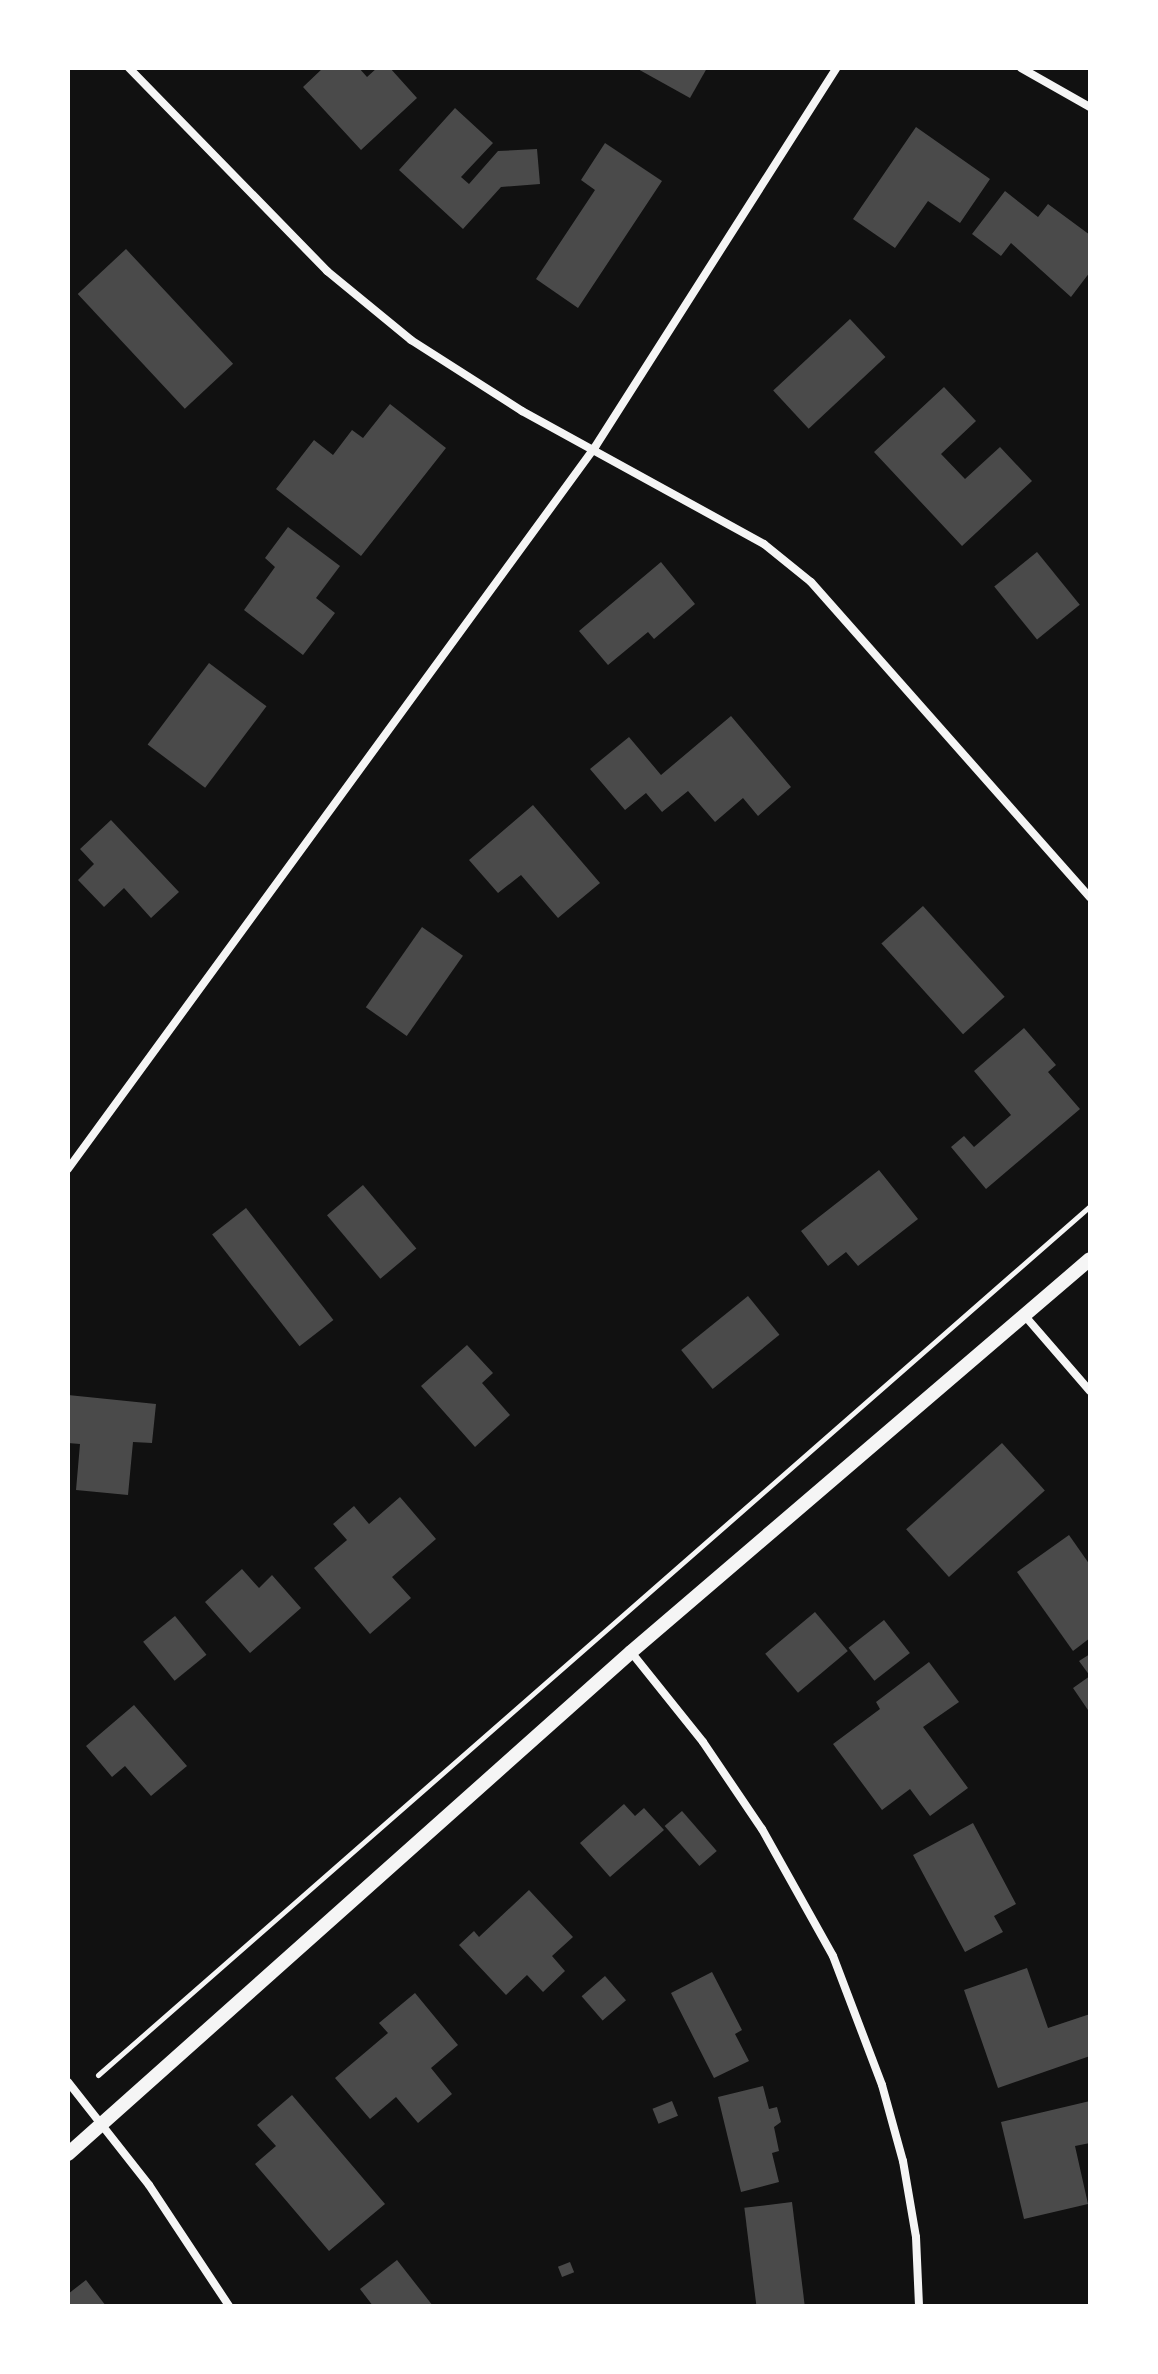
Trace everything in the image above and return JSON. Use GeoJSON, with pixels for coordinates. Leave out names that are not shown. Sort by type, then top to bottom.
{"type":"FeatureCollection","features":[{"type":"Feature","properties":{"kind":"street"},"geometry":{"type":"LineString","coordinates":[[129,68],[327,271],[399,330],[522,411],[595,447],[764,544],[811,582],[1090,897]]}},
{"type":"Feature","properties":{"kind":"street"},"geometry":{"type":"LineString","coordinates":[[68,1169],[595,447],[836,68]]}},
{"type":"Feature","properties":{"kind":"street"},"geometry":{"type":"LineString","coordinates":[[1021,68],[1090,107]]}},
{"type":"Feature","properties":{"kind":"street"},"geometry":{"type":"LineString","coordinates":[[68,2154],[631,1652],[1090,1259]]}},
{"type":"Feature","properties":{"kind":"street"},"geometry":{"type":"LineString","coordinates":[[1025,1316],[1090,1391]]}},
{"type":"Feature","properties":{"kind":"street"},"geometry":{"type":"LineString","coordinates":[[631,1652],[703,1742],[762,1829],[833,1956],[882,2085],[903,2161],[916,2237],[919,2306]]}},
{"type":"Feature","properties":{"kind":"street"},"geometry":{"type":"LineString","coordinates":[[68,2082],[103,2122],[229,2306]]}},
{"type":"Feature","properties":{"kind":"path"},"geometry":{"type":"LineString","coordinates":[[98,2075],[1090,1206]]}},
{"type":"Feature","properties":{"kind":"building"},"geometry":{"type":"Polygon","coordinates":[[[323,68],[359,68],[367,77],[377,68],[390,68],[417,98],[361,150],[303,87],[323,68]]]}},
{"type":"Feature","properties":{"kind":"building"},"geometry":{"type":"Polygon","coordinates":[[[636,68],[707,68],[690,98],[636,68]]]}},
{"type":"Feature","properties":{"kind":"building"},"geometry":{"type":"Polygon","coordinates":[[[455,108],[493,143],[461,177],[469,184],[498,151],[537,149],[540,184],[501,187],[463,229],[399,170],[455,108]]]}},
{"type":"Feature","properties":{"kind":"building"},"geometry":{"type":"Polygon","coordinates":[[[916,127],[990,179],[960,223],[928,201],[895,248],[853,219],[916,127]]]}},
{"type":"Feature","properties":{"kind":"building"},"geometry":{"type":"Polygon","coordinates":[[[605,143],[662,181],[578,308],[536,279],[595,190],[581,180],[605,143]]]}},
{"type":"Feature","properties":{"kind":"building"},"geometry":{"type":"Polygon","coordinates":[[[1005,191],[1038,217],[1048,204],[1090,235],[1090,272],[1071,297],[1011,243],[1001,256],[972,234],[1005,191]]]}},
{"type":"Feature","properties":{"kind":"building"},"geometry":{"type":"Polygon","coordinates":[[[126,249],[233,364],[185,409],[78,294],[126,249]]]}},
{"type":"Feature","properties":{"kind":"building"},"geometry":{"type":"Polygon","coordinates":[[[850,319],[885,357],[809,429],[773,391],[850,319]]]}},
{"type":"Feature","properties":{"kind":"building"},"geometry":{"type":"Polygon","coordinates":[[[944,387],[976,421],[941,454],[965,479],[1000,447],[1032,481],[962,546],[874,452],[944,387]]]}},
{"type":"Feature","properties":{"kind":"building"},"geometry":{"type":"Polygon","coordinates":[[[390,404],[446,448],[361,556],[276,489],[314,440],[333,455],[352,430],[363,438],[390,404]]]}},
{"type":"Feature","properties":{"kind":"building"},"geometry":{"type":"Polygon","coordinates":[[[288,527],[340,566],[316,598],[335,613],[303,655],[244,610],[275,567],[265,558],[288,527]]]}},
{"type":"Feature","properties":{"kind":"building"},"geometry":{"type":"Polygon","coordinates":[[[1037,552],[1080,605],[1037,639],[994,587],[1037,552]]]}},
{"type":"Feature","properties":{"kind":"building"},"geometry":{"type":"Polygon","coordinates":[[[661,562],[695,604],[654,639],[648,632],[608,665],[579,631],[661,562]]]}},
{"type":"Feature","properties":{"kind":"building"},"geometry":{"type":"Polygon","coordinates":[[[209,663],[267,706],[205,788],[148,744],[209,663]]]}},
{"type":"Feature","properties":{"kind":"building"},"geometry":{"type":"Polygon","coordinates":[[[731,716],[791,787],[758,816],[743,798],[715,822],[688,791],[662,812],[646,793],[625,810],[590,769],[629,737],[661,775],[731,716]]]}},
{"type":"Feature","properties":{"kind":"building"},"geometry":{"type":"Polygon","coordinates":[[[533,805],[600,883],[558,918],[521,875],[498,893],[469,860],[533,805]]]}},
{"type":"Feature","properties":{"kind":"building"},"geometry":{"type":"Polygon","coordinates":[[[111,820],[179,892],[151,918],[124,888],[104,907],[78,880],[94,864],[80,849],[111,820]]]}},
{"type":"Feature","properties":{"kind":"building"},"geometry":{"type":"Polygon","coordinates":[[[923,906],[1005,997],[963,1034],[881,943],[923,906]]]}},
{"type":"Feature","properties":{"kind":"building"},"geometry":{"type":"Polygon","coordinates":[[[422,927],[463,956],[407,1036],[366,1007],[422,927]]]}},
{"type":"Feature","properties":{"kind":"building"},"geometry":{"type":"Polygon","coordinates":[[[1024,1028],[1056,1065],[1048,1072],[1080,1109],[986,1189],[951,1147],[964,1136],[974,1147],[1011,1115],[974,1071],[1024,1028]]]}},
{"type":"Feature","properties":{"kind":"building"},"geometry":{"type":"Polygon","coordinates":[[[879,1170],[918,1219],[858,1266],[846,1252],[828,1266],[801,1231],[879,1170]]]}},
{"type":"Feature","properties":{"kind":"building"},"geometry":{"type":"Polygon","coordinates":[[[363,1185],[416,1249],[380,1279],[327,1215],[363,1185]]]}},
{"type":"Feature","properties":{"kind":"building"},"geometry":{"type":"Polygon","coordinates":[[[246,1208],[333,1320],[300,1346],[212,1234],[246,1208]]]}},
{"type":"Feature","properties":{"kind":"building"},"geometry":{"type":"Polygon","coordinates":[[[748,1296],[779,1335],[713,1389],[681,1350],[748,1296]]]}},
{"type":"Feature","properties":{"kind":"building"},"geometry":{"type":"Polygon","coordinates":[[[467,1345],[493,1373],[482,1383],[510,1415],[475,1447],[421,1386],[467,1345]]]}},
{"type":"Feature","properties":{"kind":"building"},"geometry":{"type":"Polygon","coordinates":[[[68,1395],[156,1404],[152,1443],[133,1442],[128,1495],[76,1490],[80,1444],[68,1443],[68,1395]]]}},
{"type":"Feature","properties":{"kind":"building"},"geometry":{"type":"Polygon","coordinates":[[[1002,1443],[1045,1491],[949,1577],[906,1529],[1002,1443]]]}},
{"type":"Feature","properties":{"kind":"building"},"geometry":{"type":"Polygon","coordinates":[[[400,1497],[436,1539],[392,1577],[411,1598],[370,1634],[314,1568],[347,1540],[333,1524],[354,1506],[369,1524],[400,1497]]]}},
{"type":"Feature","properties":{"kind":"building"},"geometry":{"type":"Polygon","coordinates":[[[1069,1535],[1090,1565],[1090,1638],[1073,1651],[1017,1572],[1069,1535]]]}},
{"type":"Feature","properties":{"kind":"building"},"geometry":{"type":"Polygon","coordinates":[[[242,1569],[259,1588],[272,1575],[301,1608],[250,1653],[205,1602],[242,1569]]]}},
{"type":"Feature","properties":{"kind":"building"},"geometry":{"type":"Polygon","coordinates":[[[815,1612],[848,1651],[798,1693],[765,1654],[815,1612]]]}},
{"type":"Feature","properties":{"kind":"building"},"geometry":{"type":"Polygon","coordinates":[[[175,1616],[206,1655],[175,1681],[143,1642],[175,1616]]]}},
{"type":"Feature","properties":{"kind":"building"},"geometry":{"type":"Polygon","coordinates":[[[884,1620],[910,1653],[874,1681],[849,1648],[884,1620]]]}},
{"type":"Feature","properties":{"kind":"building"},"geometry":{"type":"Polygon","coordinates":[[[1090,1654],[1090,1676],[1079,1661],[1090,1654]]]}},
{"type":"Feature","properties":{"kind":"building"},"geometry":{"type":"Polygon","coordinates":[[[929,1662],[959,1702],[923,1727],[968,1788],[930,1816],[910,1789],[882,1810],[833,1744],[880,1709],[876,1702],[929,1662]]]}},
{"type":"Feature","properties":{"kind":"building"},"geometry":{"type":"Polygon","coordinates":[[[1090,1676],[1090,1713],[1073,1688],[1090,1676]]]}},
{"type":"Feature","properties":{"kind":"building"},"geometry":{"type":"Polygon","coordinates":[[[134,1705],[187,1766],[151,1796],[125,1766],[112,1777],[86,1746],[134,1705]]]}},
{"type":"Feature","properties":{"kind":"building"},"geometry":{"type":"Polygon","coordinates":[[[624,1804],[635,1816],[644,1808],[664,1830],[610,1877],[580,1843],[624,1804]]]}},
{"type":"Feature","properties":{"kind":"building"},"geometry":{"type":"Polygon","coordinates":[[[682,1811],[717,1851],[699,1866],[665,1826],[682,1811]]]}},
{"type":"Feature","properties":{"kind":"building"},"geometry":{"type":"Polygon","coordinates":[[[973,1823],[1016,1904],[994,1916],[1003,1932],[965,1952],[913,1855],[973,1823]]]}},
{"type":"Feature","properties":{"kind":"building"},"geometry":{"type":"Polygon","coordinates":[[[529,1890],[573,1937],[552,1956],[565,1971],[543,1992],[527,1975],[506,1995],[459,1945],[474,1931],[479,1937],[529,1890]]]}},
{"type":"Feature","properties":{"kind":"building"},"geometry":{"type":"Polygon","coordinates":[[[1027,1968],[1048,2028],[1090,2014],[1090,2056],[998,2088],[964,1990],[1027,1968]]]}},
{"type":"Feature","properties":{"kind":"building"},"geometry":{"type":"Polygon","coordinates":[[[712,1972],[742,2030],[735,2034],[749,2061],[714,2078],[671,1993],[712,1972]]]}},
{"type":"Feature","properties":{"kind":"building"},"geometry":{"type":"Polygon","coordinates":[[[605,1976],[626,2000],[603,2020],[582,1996],[605,1976]]]}},
{"type":"Feature","properties":{"kind":"building"},"geometry":{"type":"Polygon","coordinates":[[[415,1993],[458,2045],[431,2068],[452,2094],[418,2123],[396,2097],[370,2119],[335,2078],[388,2033],[379,2023],[415,1993]]]}},
{"type":"Feature","properties":{"kind":"building"},"geometry":{"type":"Polygon","coordinates":[[[763,2086],[769,2109],[777,2107],[781,2122],[774,2127],[779,2151],[772,2153],[779,2182],[741,2192],[718,2097],[763,2086]]]}},
{"type":"Feature","properties":{"kind":"building"},"geometry":{"type":"Polygon","coordinates":[[[292,2095],[385,2204],[329,2251],[255,2164],[276,2146],[257,2125],[292,2095]]]}},
{"type":"Feature","properties":{"kind":"building"},"geometry":{"type":"Polygon","coordinates":[[[672,2101],[678,2116],[659,2124],[653,2109],[672,2101]]]}},
{"type":"Feature","properties":{"kind":"building"},"geometry":{"type":"Polygon","coordinates":[[[1090,2101],[1090,2143],[1075,2146],[1088,2204],[1024,2219],[1001,2122],[1090,2101]]]}},
{"type":"Feature","properties":{"kind":"building"},"geometry":{"type":"Polygon","coordinates":[[[792,2202],[805,2306],[756,2306],[744,2208],[792,2202]]]}},
{"type":"Feature","properties":{"kind":"building"},"geometry":{"type":"Polygon","coordinates":[[[397,2260],[433,2306],[373,2306],[360,2289],[397,2260]]]}},
{"type":"Feature","properties":{"kind":"building"},"geometry":{"type":"Polygon","coordinates":[[[570,2262],[574,2272],[562,2277],[558,2267],[570,2262]]]}},
{"type":"Feature","properties":{"kind":"building"},"geometry":{"type":"Polygon","coordinates":[[[86,2280],[106,2306],[68,2306],[68,2294],[86,2280]]]}}]}
